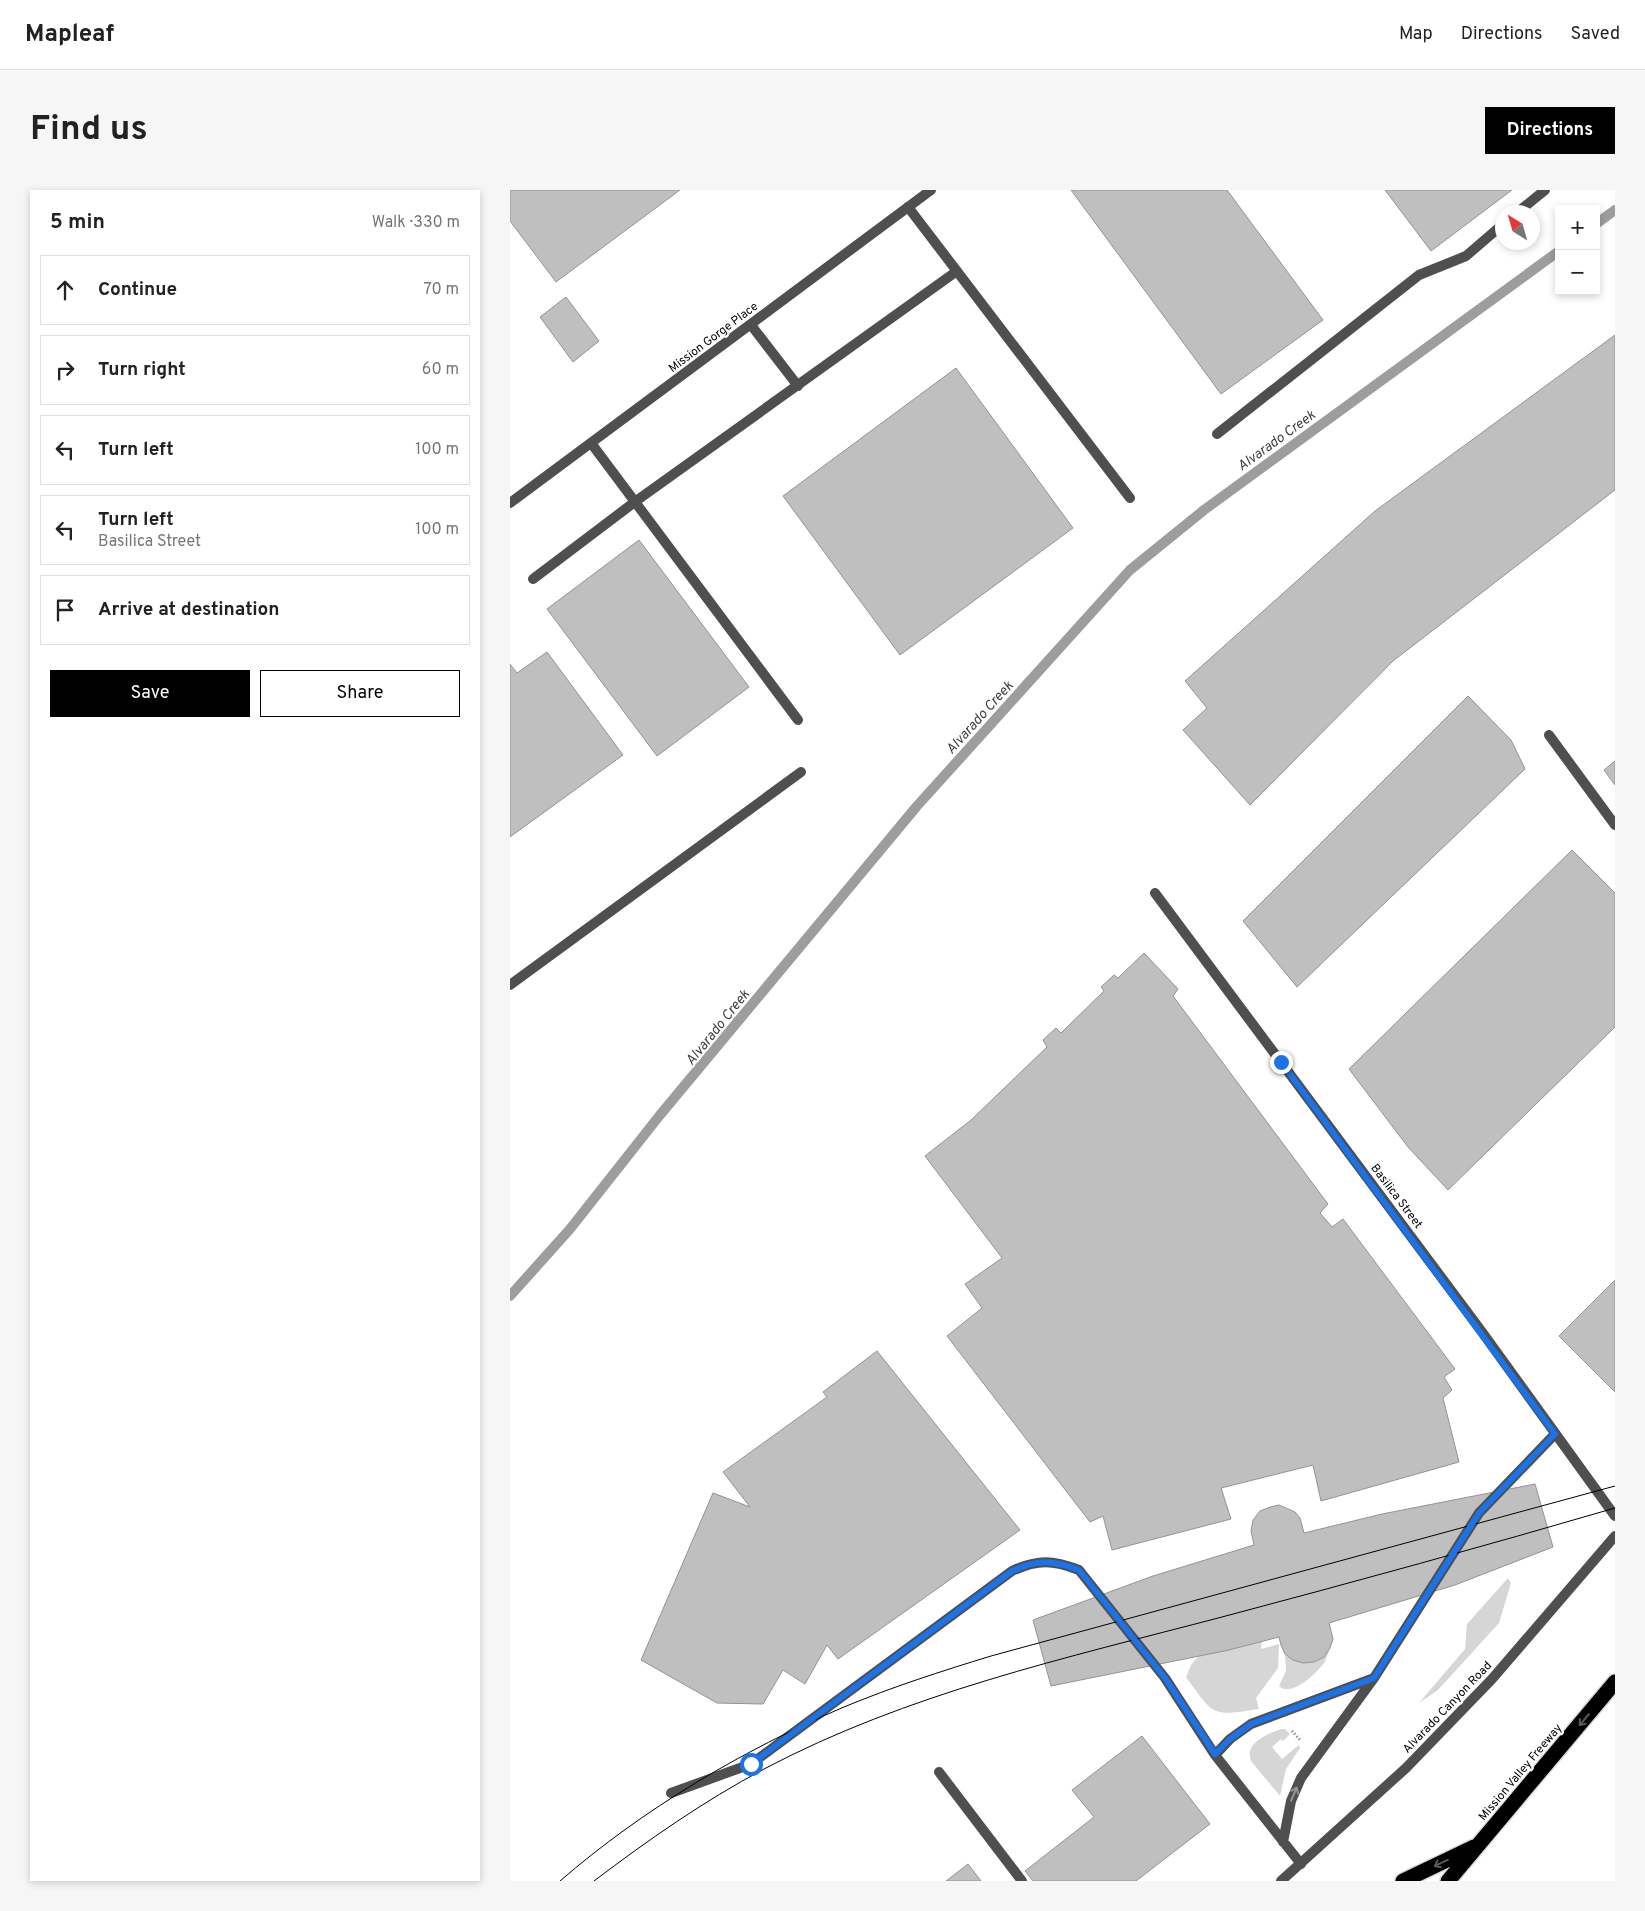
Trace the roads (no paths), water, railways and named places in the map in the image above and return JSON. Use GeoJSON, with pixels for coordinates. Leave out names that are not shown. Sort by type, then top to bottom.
{"type":"FeatureCollection","features":[{"type":"Feature","properties":{"kind":"highway","name":"Mission Valley Freeway"},"geometry":{"type":"LineString","coordinates":[[1448,1881],[1615,1682]]}},
{"type":"Feature","properties":{"kind":"highway"},"geometry":{"type":"LineString","coordinates":[[1403,1881],[1480,1844]]}},
{"type":"Feature","properties":{"kind":"street","name":"Mission Gorge Place"},"geometry":{"type":"LineString","coordinates":[[510,503],[931,190]]}},
{"type":"Feature","properties":{"kind":"street"},"geometry":{"type":"LineString","coordinates":[[1527,205],[1545,190]]}},
{"type":"Feature","properties":{"kind":"street"},"geometry":{"type":"LineString","coordinates":[[908,207],[958,270],[1130,498]]}},
{"type":"Feature","properties":{"kind":"street"},"geometry":{"type":"LineString","coordinates":[[1217,434],[1419,275],[1466,256],[1495,231]]}},
{"type":"Feature","properties":{"kind":"street"},"geometry":{"type":"LineString","coordinates":[[533,579],[636,502],[958,270]]}},
{"type":"Feature","properties":{"kind":"street"},"geometry":{"type":"LineString","coordinates":[[750,325],[798,386]]}},
{"type":"Feature","properties":{"kind":"street"},"geometry":{"type":"LineString","coordinates":[[591,443],[798,720]]}},
{"type":"Feature","properties":{"kind":"street"},"geometry":{"type":"LineString","coordinates":[[1549,735],[1615,826]]}},
{"type":"Feature","properties":{"kind":"street"},"geometry":{"type":"LineString","coordinates":[[510,985],[801,772]]}},
{"type":"Feature","properties":{"kind":"street","name":"Basilica Street"},"geometry":{"type":"LineString","coordinates":[[1155,893],[1465,1309],[1615,1516]]}},
{"type":"Feature","properties":{"kind":"street"},"geometry":{"type":"LineString","coordinates":[[1283,1842],[1290,1801],[1301,1778],[1374,1678],[1479,1513],[1555,1434]]}},
{"type":"Feature","properties":{"kind":"street","name":"Alvarado Canyon Road"},"geometry":{"type":"LineString","coordinates":[[1281,1881],[1406,1768],[1492,1679],[1615,1536]]}},
{"type":"Feature","properties":{"kind":"street"},"geometry":{"type":"LineString","coordinates":[[672,1793],[751,1764],[1012,1571],[1040,1562],[1060,1562],[1079,1570],[1165,1678],[1215,1754],[1301,1864]]}},
{"type":"Feature","properties":{"kind":"street"},"geometry":{"type":"LineString","coordinates":[[1215,1754],[1230,1739],[1251,1724],[1374,1678]]}},
{"type":"Feature","properties":{"kind":"street"},"geometry":{"type":"LineString","coordinates":[[939,1772],[1022,1881]]}},
{"type":"Feature","properties":{"kind":"waterway","name":"Alvarado Creek"},"geometry":{"type":"LineString","coordinates":[[1600,221],[1615,210]]}},
{"type":"Feature","properties":{"kind":"waterway","name":"Alvarado Creek"},"geometry":{"type":"LineString","coordinates":[[510,1296],[570,1229],[660,1115],[917,806],[1130,570],[1204,510],[1555,254]]}},
{"type":"Feature","properties":{"kind":"tram line"},"geometry":{"type":"LineString","coordinates":[[560,1881],[625,1829],[695,1783],[769,1742],[844,1707],[880,1693],[991,1656],[1615,1486]]}},
{"type":"Feature","properties":{"kind":"tram line"},"geometry":{"type":"LineString","coordinates":[[594,1881],[677,1822],[720,1794],[764,1769],[819,1742],[931,1698],[1046,1663],[1370,1577],[1615,1508]]}}]}
